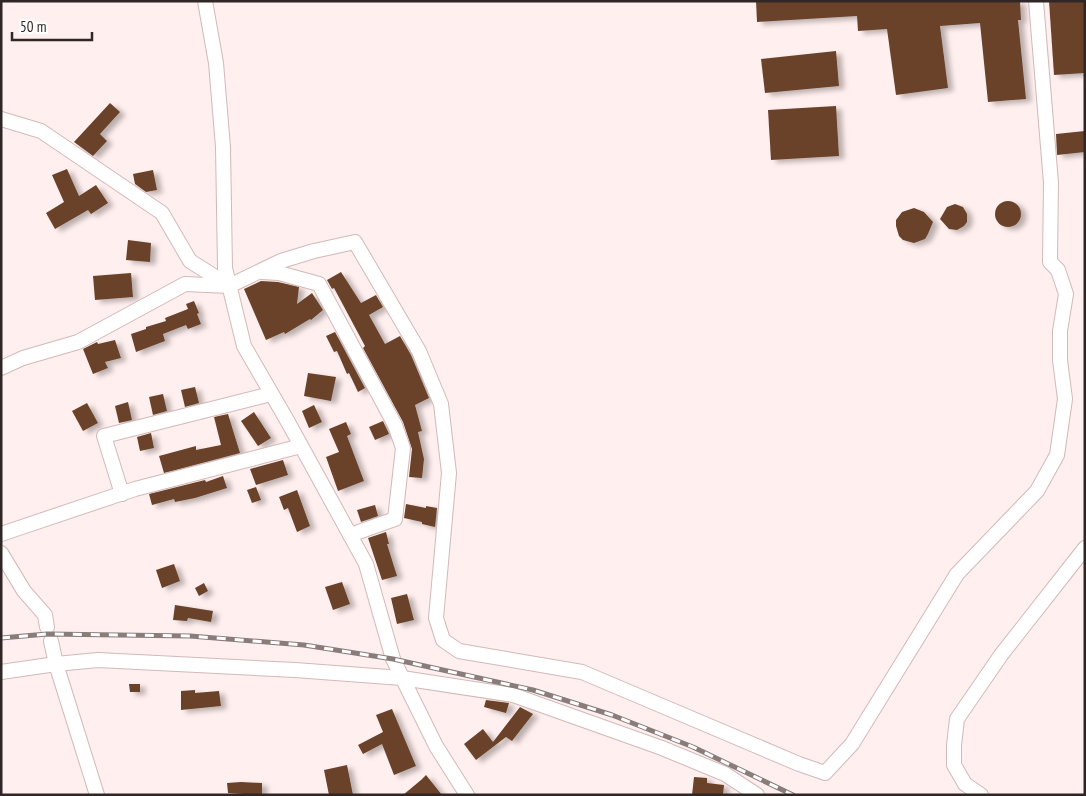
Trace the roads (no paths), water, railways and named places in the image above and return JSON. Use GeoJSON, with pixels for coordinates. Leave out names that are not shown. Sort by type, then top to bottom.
{"type":"FeatureCollection","features":[{"type":"Feature","properties":{"kind":"street"},"geometry":{"type":"LineString","coordinates":[[205,1],[216,63],[223,147],[225,268],[244,346],[366,564],[393,659],[436,746],[467,795]]}},
{"type":"Feature","properties":{"kind":"street"},"geometry":{"type":"LineString","coordinates":[[1,368],[23,358],[78,342],[185,284],[229,286],[281,262],[314,251],[355,242],[420,351],[441,404],[449,473],[436,618],[443,640],[459,651],[582,672],[824,773],[852,744],[957,574],[1037,491],[1057,455],[1065,399],[1060,331],[1066,294],[1058,270],[1050,262],[1051,183],[1036,1]]}},
{"type":"Feature","properties":{"kind":"street"},"geometry":{"type":"LineString","coordinates":[[1,119],[41,131],[162,213],[190,261],[229,286]]}},
{"type":"Feature","properties":{"kind":"street"},"geometry":{"type":"LineString","coordinates":[[259,272],[279,273],[319,284],[395,425],[403,448],[395,520],[350,536]]}},
{"type":"Feature","properties":{"kind":"street"},"geometry":{"type":"LineString","coordinates":[[122,494],[104,436],[271,394]]}},
{"type":"Feature","properties":{"kind":"street"},"geometry":{"type":"LineString","coordinates":[[1,534],[122,494],[301,446]]}},
{"type":"Feature","properties":{"kind":"street"},"geometry":{"type":"LineString","coordinates":[[981,795],[965,784],[954,765],[957,719],[1001,655],[1085,548]]}},
{"type":"Feature","properties":{"kind":"street"},"geometry":{"type":"LineString","coordinates":[[1,553],[24,591],[45,615],[47,627]]}},
{"type":"Feature","properties":{"kind":"street"},"geometry":{"type":"LineString","coordinates":[[51,641],[56,664],[97,795]]}},
{"type":"Feature","properties":{"kind":"street"},"geometry":{"type":"LineString","coordinates":[[1,672],[98,660],[294,670],[402,678],[513,694],[662,748],[716,770],[757,795]]}},
{"type":"Feature","properties":{"kind":"railway"},"geometry":{"type":"LineString","coordinates":[[1,638],[47,634],[190,636],[304,645],[393,659],[533,690],[612,715],[693,747],[793,795]]}}]}
